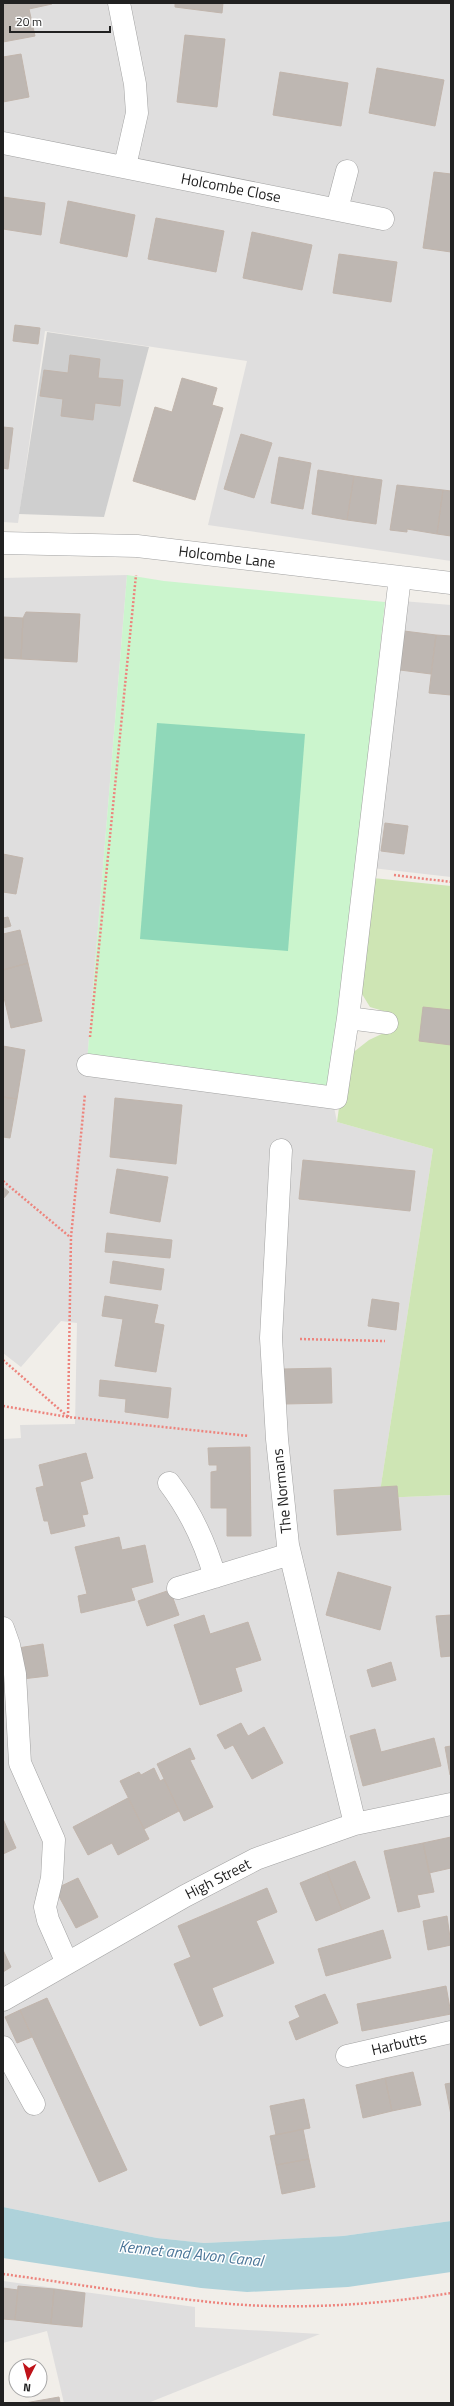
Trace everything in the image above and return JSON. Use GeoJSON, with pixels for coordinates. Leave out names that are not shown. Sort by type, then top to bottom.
{"type":"FeatureCollection","features":[{"type":"Feature","properties":{"kind":"street"},"geometry":{"type":"LineString","coordinates":[[118,3],[134,84],[137,114],[125,166]]}},
{"type":"Feature","properties":{"kind":"street","name":"Holcombe Close"},"geometry":{"type":"LineString","coordinates":[[3,143],[125,166],[383,219]]}},
{"type":"Feature","properties":{"kind":"street"},"geometry":{"type":"LineString","coordinates":[[337,209],[347,171]]}},
{"type":"Feature","properties":{"kind":"street","name":"Holcombe Lane"},"geometry":{"type":"LineString","coordinates":[[3,543],[137,546],[451,583]]}},
{"type":"Feature","properties":{"kind":"street"},"geometry":{"type":"LineString","coordinates":[[88,1065],[336,1098],[348,1018],[400,577]]}},
{"type":"Feature","properties":{"kind":"street"},"geometry":{"type":"LineString","coordinates":[[348,1018],[387,1023]]}},
{"type":"Feature","properties":{"kind":"street","name":"The Normans"},"geometry":{"type":"LineString","coordinates":[[281,1150],[271,1338],[277,1439],[290,1554],[355,1824]]}},
{"type":"Feature","properties":{"kind":"street"},"geometry":{"type":"LineString","coordinates":[[169,1483],[198,1527],[215,1577]]}},
{"type":"Feature","properties":{"kind":"street"},"geometry":{"type":"LineString","coordinates":[[178,1588],[290,1554]]}},
{"type":"Feature","properties":{"kind":"street"},"geometry":{"type":"LineString","coordinates":[[3,1628],[9,1644],[15,1674],[20,1763],[54,1840],[52,1878],[45,1907],[48,1920],[67,1963]]}},
{"type":"Feature","properties":{"kind":"street","name":"High Street"},"geometry":{"type":"LineString","coordinates":[[3,2000],[185,1896],[256,1860],[355,1824],[451,1804]]}},
{"type":"Feature","properties":{"kind":"street","name":"Harbutts"},"geometry":{"type":"LineString","coordinates":[[347,2056],[451,2032]]}},
{"type":"Feature","properties":{"kind":"street"},"geometry":{"type":"LineString","coordinates":[[3,2047],[34,2104]]}},
{"type":"Feature","properties":{"kind":"path"},"geometry":{"type":"LineString","coordinates":[[68,1416],[71,1237],[137,546]]}},
{"type":"Feature","properties":{"kind":"path"},"geometry":{"type":"LineString","coordinates":[[365,872],[451,882]]}},
{"type":"Feature","properties":{"kind":"path"},"geometry":{"type":"LineString","coordinates":[[3,1181],[71,1237]]}},
{"type":"Feature","properties":{"kind":"path"},"geometry":{"type":"LineString","coordinates":[[271,1338],[385,1341]]}},
{"type":"Feature","properties":{"kind":"path"},"geometry":{"type":"LineString","coordinates":[[3,1360],[68,1416]]}},
{"type":"Feature","properties":{"kind":"path"},"geometry":{"type":"LineString","coordinates":[[3,1406],[68,1416],[277,1439]]}},
{"type":"Feature","properties":{"kind":"path"},"geometry":{"type":"LineString","coordinates":[[3,2274],[202,2302],[251,2305],[346,2304],[451,2293]]}},
{"type":"Feature","properties":{"kind":"shaded area"},"geometry":{"type":"Polygon","coordinates":[[[3,3],[451,3],[451,561],[208,525],[247,361],[45,331],[18,523],[3,522],[3,3]]]}},
{"type":"Feature","properties":{"kind":"shaded area"},"geometry":{"type":"Polygon","coordinates":[[[47,332],[149,347],[104,517],[19,514],[47,332]]]}},
{"type":"Feature","properties":{"kind":"shaded area"},"geometry":{"type":"Polygon","coordinates":[[[127,575],[87,1062],[332,1097],[337,1122],[433,1149],[379,1498],[451,1495],[451,2221],[343,2236],[204,2243],[157,2238],[3,2207],[3,1439],[21,1438],[20,1425],[75,1424],[77,1323],[61,1321],[21,1367],[3,1353],[3,578],[127,575]]]}},
{"type":"Feature","properties":{"kind":"shaded area"},"geometry":{"type":"Polygon","coordinates":[[[402,601],[451,605],[451,877],[372,868],[402,601]]]}},
{"type":"Feature","properties":{"kind":"shaded area"},"geometry":{"type":"Polygon","coordinates":[[[3,2281],[195,2307],[195,2327],[320,2334],[148,2403],[64,2403],[47,2331],[3,2343],[3,2281]]]}},
{"type":"Feature","properties":{"kind":"green space"},"geometry":{"type":"Polygon","coordinates":[[[127,575],[164,581],[385,602],[332,1097],[87,1062],[127,575]]]}},
{"type":"Feature","properties":{"kind":"green space"},"geometry":{"type":"Polygon","coordinates":[[[157,723],[305,734],[288,951],[140,939],[157,723]]]}},
{"type":"Feature","properties":{"kind":"green space"},"geometry":{"type":"Polygon","coordinates":[[[373,878],[451,886],[451,1495],[379,1498],[433,1149],[337,1122],[346,1058],[369,1040],[388,1031],[390,1013],[370,1007],[357,986],[373,878]]]}},
{"type":"Feature","properties":{"kind":"water","name":"Kennet and Avon Canal"},"geometry":{"type":"Polygon","coordinates":[[[3,2207],[157,2238],[204,2243],[343,2236],[451,2221],[451,2272],[348,2287],[247,2292],[201,2288],[3,2258],[3,2207]]]}},
{"type":"Feature","properties":{"kind":"building"},"geometry":{"type":"Polygon","coordinates":[[[3,3],[52,4],[29,9],[35,36],[3,42],[3,3]]]}},
{"type":"Feature","properties":{"kind":"building"},"geometry":{"type":"Polygon","coordinates":[[[175,3],[223,3],[222,13],[175,7],[175,3]]]}},
{"type":"Feature","properties":{"kind":"building"},"geometry":{"type":"Polygon","coordinates":[[[185,35],[225,39],[217,107],[177,102],[185,35]]]}},
{"type":"Feature","properties":{"kind":"building"},"geometry":{"type":"Polygon","coordinates":[[[21,54],[29,97],[3,102],[3,57],[21,54]]]}},
{"type":"Feature","properties":{"kind":"building"},"geometry":{"type":"Polygon","coordinates":[[[377,68],[444,80],[435,126],[369,113],[377,68]]]}},
{"type":"Feature","properties":{"kind":"building"},"geometry":{"type":"Polygon","coordinates":[[[280,72],[348,83],[341,126],[273,115],[280,72]]]}},
{"type":"Feature","properties":{"kind":"building"},"geometry":{"type":"Polygon","coordinates":[[[434,172],[451,174],[451,252],[423,248],[434,172]]]}},
{"type":"Feature","properties":{"kind":"building"},"geometry":{"type":"Polygon","coordinates":[[[3,197],[45,203],[41,235],[3,229],[3,197]]]}},
{"type":"Feature","properties":{"kind":"building"},"geometry":{"type":"Polygon","coordinates":[[[68,201],[135,215],[127,257],[60,243],[68,201]]]}},
{"type":"Feature","properties":{"kind":"building"},"geometry":{"type":"Polygon","coordinates":[[[156,218],[224,231],[216,272],[148,259],[156,218]]]}},
{"type":"Feature","properties":{"kind":"building"},"geometry":{"type":"Polygon","coordinates":[[[252,232],[312,245],[302,290],[243,278],[252,232]]]}},
{"type":"Feature","properties":{"kind":"building"},"geometry":{"type":"Polygon","coordinates":[[[339,254],[397,262],[391,302],[333,293],[339,254]]]}},
{"type":"Feature","properties":{"kind":"building"},"geometry":{"type":"Polygon","coordinates":[[[15,325],[40,328],[38,344],[13,341],[15,325]]]}},
{"type":"Feature","properties":{"kind":"building"},"geometry":{"type":"Polygon","coordinates":[[[70,355],[100,359],[98,378],[123,380],[120,406],[95,403],[93,420],[61,416],[63,399],[40,396],[44,370],[68,373],[70,355]]]}},
{"type":"Feature","properties":{"kind":"building"},"geometry":{"type":"Polygon","coordinates":[[[182,378],[217,388],[212,405],[223,408],[195,500],[133,481],[155,407],[172,412],[182,378]]]}},
{"type":"Feature","properties":{"kind":"building"},"geometry":{"type":"Polygon","coordinates":[[[3,427],[13,428],[8,469],[3,468],[3,427]]]}},
{"type":"Feature","properties":{"kind":"building"},"geometry":{"type":"Polygon","coordinates":[[[241,434],[272,443],[254,498],[224,489],[241,434]]]}},
{"type":"Feature","properties":{"kind":"building"},"geometry":{"type":"Polygon","coordinates":[[[279,457],[311,463],[303,509],[271,503],[279,457]]]}},
{"type":"Feature","properties":{"kind":"building"},"geometry":{"type":"Polygon","coordinates":[[[318,470],[354,476],[347,520],[312,514],[318,470]]]}},
{"type":"Feature","properties":{"kind":"building"},"geometry":{"type":"Polygon","coordinates":[[[354,476],[382,480],[376,524],[347,520],[354,476]]]}},
{"type":"Feature","properties":{"kind":"building"},"geometry":{"type":"Polygon","coordinates":[[[397,485],[443,490],[437,534],[407,529],[407,532],[390,530],[397,485]]]}},
{"type":"Feature","properties":{"kind":"building"},"geometry":{"type":"Polygon","coordinates":[[[443,490],[451,491],[451,536],[437,534],[443,490]]]}},
{"type":"Feature","properties":{"kind":"building"},"geometry":{"type":"Polygon","coordinates":[[[26,612],[80,614],[77,662],[21,659],[23,618],[26,612]]]}},
{"type":"Feature","properties":{"kind":"building"},"geometry":{"type":"Polygon","coordinates":[[[3,617],[23,618],[21,659],[3,658],[3,617]]]}},
{"type":"Feature","properties":{"kind":"building"},"geometry":{"type":"Polygon","coordinates":[[[404,631],[436,635],[431,674],[400,670],[404,631]]]}},
{"type":"Feature","properties":{"kind":"building"},"geometry":{"type":"Polygon","coordinates":[[[436,635],[451,636],[451,695],[429,693],[436,635]]]}},
{"type":"Feature","properties":{"kind":"building"},"geometry":{"type":"Polygon","coordinates":[[[385,823],[408,826],[404,854],[381,851],[385,823]]]}},
{"type":"Feature","properties":{"kind":"building"},"geometry":{"type":"Polygon","coordinates":[[[3,854],[23,858],[16,894],[3,892],[3,854]]]}},
{"type":"Feature","properties":{"kind":"building"},"geometry":{"type":"Polygon","coordinates":[[[8,917],[11,926],[3,928],[3,918],[8,917]]]}},
{"type":"Feature","properties":{"kind":"building"},"geometry":{"type":"Polygon","coordinates":[[[20,930],[28,963],[3,970],[3,934],[20,930]]]}},
{"type":"Feature","properties":{"kind":"building"},"geometry":{"type":"Polygon","coordinates":[[[28,963],[42,1021],[11,1028],[3,993],[3,970],[28,963]]]}},
{"type":"Feature","properties":{"kind":"building"},"geometry":{"type":"Polygon","coordinates":[[[423,1007],[451,1010],[451,1045],[419,1041],[423,1007]]]}},
{"type":"Feature","properties":{"kind":"building"},"geometry":{"type":"Polygon","coordinates":[[[3,1046],[25,1050],[17,1099],[3,1097],[3,1046]]]}},
{"type":"Feature","properties":{"kind":"building"},"geometry":{"type":"Polygon","coordinates":[[[3,1097],[17,1099],[10,1138],[3,1137],[3,1097]]]}},
{"type":"Feature","properties":{"kind":"building"},"geometry":{"type":"Polygon","coordinates":[[[115,1098],[182,1105],[176,1164],[110,1157],[115,1098]]]}},
{"type":"Feature","properties":{"kind":"building"},"geometry":{"type":"Polygon","coordinates":[[[303,1160],[415,1171],[410,1211],[299,1199],[303,1160]]]}},
{"type":"Feature","properties":{"kind":"building"},"geometry":{"type":"Polygon","coordinates":[[[117,1169],[168,1177],[160,1222],[110,1213],[117,1169]]]}},
{"type":"Feature","properties":{"kind":"building"},"geometry":{"type":"Polygon","coordinates":[[[3,1187],[9,1192],[3,1199],[3,1187]]]}},
{"type":"Feature","properties":{"kind":"building"},"geometry":{"type":"Polygon","coordinates":[[[107,1233],[172,1240],[170,1258],[105,1252],[107,1233]]]}},
{"type":"Feature","properties":{"kind":"building"},"geometry":{"type":"Polygon","coordinates":[[[113,1261],[164,1269],[161,1290],[110,1283],[113,1261]]]}},
{"type":"Feature","properties":{"kind":"building"},"geometry":{"type":"Polygon","coordinates":[[[105,1296],[158,1305],[154,1323],[164,1325],[156,1372],[115,1366],[123,1319],[102,1316],[105,1296]]]}},
{"type":"Feature","properties":{"kind":"building"},"geometry":{"type":"Polygon","coordinates":[[[372,1299],[399,1303],[396,1330],[368,1326],[372,1299]]]}},
{"type":"Feature","properties":{"kind":"building"},"geometry":{"type":"Polygon","coordinates":[[[331,1368],[332,1403],[284,1404],[283,1369],[331,1368]]]}},
{"type":"Feature","properties":{"kind":"building"},"geometry":{"type":"Polygon","coordinates":[[[100,1380],[171,1388],[168,1418],[125,1412],[126,1399],[99,1396],[100,1380]]]}},
{"type":"Feature","properties":{"kind":"building"},"geometry":{"type":"Polygon","coordinates":[[[250,1447],[251,1536],[227,1536],[227,1508],[211,1508],[211,1472],[217,1471],[217,1465],[209,1465],[208,1448],[250,1447]]]}},
{"type":"Feature","properties":{"kind":"building"},"geometry":{"type":"Polygon","coordinates":[[[86,1453],[93,1478],[80,1482],[88,1514],[82,1515],[85,1526],[51,1534],[48,1521],[44,1521],[36,1488],[44,1486],[39,1465],[86,1453]]]}},
{"type":"Feature","properties":{"kind":"building"},"geometry":{"type":"Polygon","coordinates":[[[397,1486],[401,1530],[337,1535],[334,1490],[397,1486]]]}},
{"type":"Feature","properties":{"kind":"building"},"geometry":{"type":"Polygon","coordinates":[[[119,1537],[122,1550],[145,1545],[153,1582],[131,1588],[135,1600],[81,1613],[78,1596],[87,1594],[75,1547],[119,1537]]]}},
{"type":"Feature","properties":{"kind":"building"},"geometry":{"type":"Polygon","coordinates":[[[338,1572],[391,1587],[380,1630],[326,1615],[338,1572]]]}},
{"type":"Feature","properties":{"kind":"building"},"geometry":{"type":"Polygon","coordinates":[[[170,1590],[179,1615],[147,1626],[138,1601],[170,1590]]]}},
{"type":"Feature","properties":{"kind":"building"},"geometry":{"type":"Polygon","coordinates":[[[204,1615],[210,1634],[248,1622],[261,1660],[235,1668],[242,1691],[200,1705],[174,1625],[204,1615]]]}},
{"type":"Feature","properties":{"kind":"building"},"geometry":{"type":"Polygon","coordinates":[[[451,1615],[451,1656],[441,1657],[436,1616],[451,1615]]]}},
{"type":"Feature","properties":{"kind":"building"},"geometry":{"type":"Polygon","coordinates":[[[43,1644],[48,1676],[22,1679],[18,1648],[43,1644]]]}},
{"type":"Feature","properties":{"kind":"building"},"geometry":{"type":"Polygon","coordinates":[[[391,1662],[396,1680],[372,1687],[367,1670],[391,1662]]]}},
{"type":"Feature","properties":{"kind":"building"},"geometry":{"type":"Polygon","coordinates":[[[241,1723],[248,1736],[264,1727],[283,1763],[252,1779],[233,1745],[225,1749],[217,1735],[241,1723]]]}},
{"type":"Feature","properties":{"kind":"building"},"geometry":{"type":"Polygon","coordinates":[[[375,1729],[381,1752],[434,1738],[441,1766],[363,1786],[350,1736],[375,1729]]]}},
{"type":"Feature","properties":{"kind":"building"},"geometry":{"type":"Polygon","coordinates":[[[451,1746],[451,1775],[450,1775],[445,1747],[451,1746]]]}},
{"type":"Feature","properties":{"kind":"building"},"geometry":{"type":"Polygon","coordinates":[[[190,1748],[195,1759],[190,1760],[213,1807],[184,1821],[157,1764],[190,1748]]]}},
{"type":"Feature","properties":{"kind":"building"},"geometry":{"type":"Polygon","coordinates":[[[154,1768],[160,1781],[164,1779],[179,1811],[144,1829],[120,1781],[139,1772],[141,1775],[154,1768]]]}},
{"type":"Feature","properties":{"kind":"building"},"geometry":{"type":"Polygon","coordinates":[[[128,1798],[149,1839],[118,1855],[112,1843],[88,1855],[73,1827],[128,1798]]]}},
{"type":"Feature","properties":{"kind":"building"},"geometry":{"type":"Polygon","coordinates":[[[3,1819],[16,1848],[3,1854],[3,1819]]]}},
{"type":"Feature","properties":{"kind":"building"},"geometry":{"type":"Polygon","coordinates":[[[451,1837],[451,1868],[429,1873],[423,1843],[451,1837]]]}},
{"type":"Feature","properties":{"kind":"building"},"geometry":{"type":"Polygon","coordinates":[[[423,1843],[434,1892],[417,1895],[420,1907],[398,1912],[384,1851],[423,1843]]]}},
{"type":"Feature","properties":{"kind":"building"},"geometry":{"type":"Polygon","coordinates":[[[355,1861],[370,1898],[342,1910],[327,1872],[355,1861]]]}},
{"type":"Feature","properties":{"kind":"building"},"geometry":{"type":"Polygon","coordinates":[[[327,1872],[342,1910],[316,1921],[300,1883],[327,1872]]]}},
{"type":"Feature","properties":{"kind":"building"},"geometry":{"type":"Polygon","coordinates":[[[78,1878],[98,1917],[76,1928],[55,1889],[78,1878]]]}},
{"type":"Feature","properties":{"kind":"building"},"geometry":{"type":"Polygon","coordinates":[[[267,1888],[277,1912],[256,1921],[274,1963],[212,1988],[223,2016],[200,2026],[174,1964],[191,1957],[178,1926],[267,1888]]]}},
{"type":"Feature","properties":{"kind":"building"},"geometry":{"type":"Polygon","coordinates":[[[447,1916],[451,1945],[428,1950],[423,1921],[447,1916]]]}},
{"type":"Feature","properties":{"kind":"building"},"geometry":{"type":"Polygon","coordinates":[[[383,1930],[391,1958],[326,1976],[318,1949],[383,1930]]]}},
{"type":"Feature","properties":{"kind":"building"},"geometry":{"type":"Polygon","coordinates":[[[3,1950],[11,1967],[3,1972],[3,1950]]]}},
{"type":"Feature","properties":{"kind":"building"},"geometry":{"type":"Polygon","coordinates":[[[446,1986],[451,2014],[362,2031],[357,2004],[446,1986]]]}},
{"type":"Feature","properties":{"kind":"building"},"geometry":{"type":"Polygon","coordinates":[[[325,1994],[338,2023],[296,2040],[289,2022],[300,2017],[295,2006],[325,1994]]]}},
{"type":"Feature","properties":{"kind":"building"},"geometry":{"type":"Polygon","coordinates":[[[47,1998],[127,2170],[99,2182],[20,2010],[47,1998]]]}},
{"type":"Feature","properties":{"kind":"building"},"geometry":{"type":"Polygon","coordinates":[[[20,2010],[32,2037],[17,2043],[5,2017],[20,2010]]]}},
{"type":"Feature","properties":{"kind":"building"},"geometry":{"type":"Polygon","coordinates":[[[413,2072],[421,2105],[392,2111],[385,2078],[413,2072]]]}},
{"type":"Feature","properties":{"kind":"building"},"geometry":{"type":"Polygon","coordinates":[[[385,2078],[392,2111],[363,2118],[356,2085],[385,2078]]]}},
{"type":"Feature","properties":{"kind":"building"},"geometry":{"type":"Polygon","coordinates":[[[451,2083],[451,2115],[445,2084],[451,2083]]]}},
{"type":"Feature","properties":{"kind":"building"},"geometry":{"type":"Polygon","coordinates":[[[304,2099],[310,2128],[276,2135],[270,2106],[304,2099]]]}},
{"type":"Feature","properties":{"kind":"building"},"geometry":{"type":"Polygon","coordinates":[[[303,2129],[309,2159],[276,2165],[270,2136],[303,2129]]]}},
{"type":"Feature","properties":{"kind":"building"},"geometry":{"type":"Polygon","coordinates":[[[309,2159],[315,2187],[282,2194],[276,2165],[309,2159]]]}},
{"type":"Feature","properties":{"kind":"building"},"geometry":{"type":"Polygon","coordinates":[[[18,2286],[54,2289],[51,2324],[15,2320],[18,2286]]]}},
{"type":"Feature","properties":{"kind":"building"},"geometry":{"type":"Polygon","coordinates":[[[3,2288],[18,2290],[15,2320],[3,2319],[3,2288]]]}},
{"type":"Feature","properties":{"kind":"building"},"geometry":{"type":"Polygon","coordinates":[[[54,2289],[85,2293],[82,2327],[51,2324],[54,2289]]]}},
{"type":"Feature","properties":{"kind":"building"},"geometry":{"type":"Polygon","coordinates":[[[59,2397],[60,2403],[25,2403],[59,2397]]]}}]}
